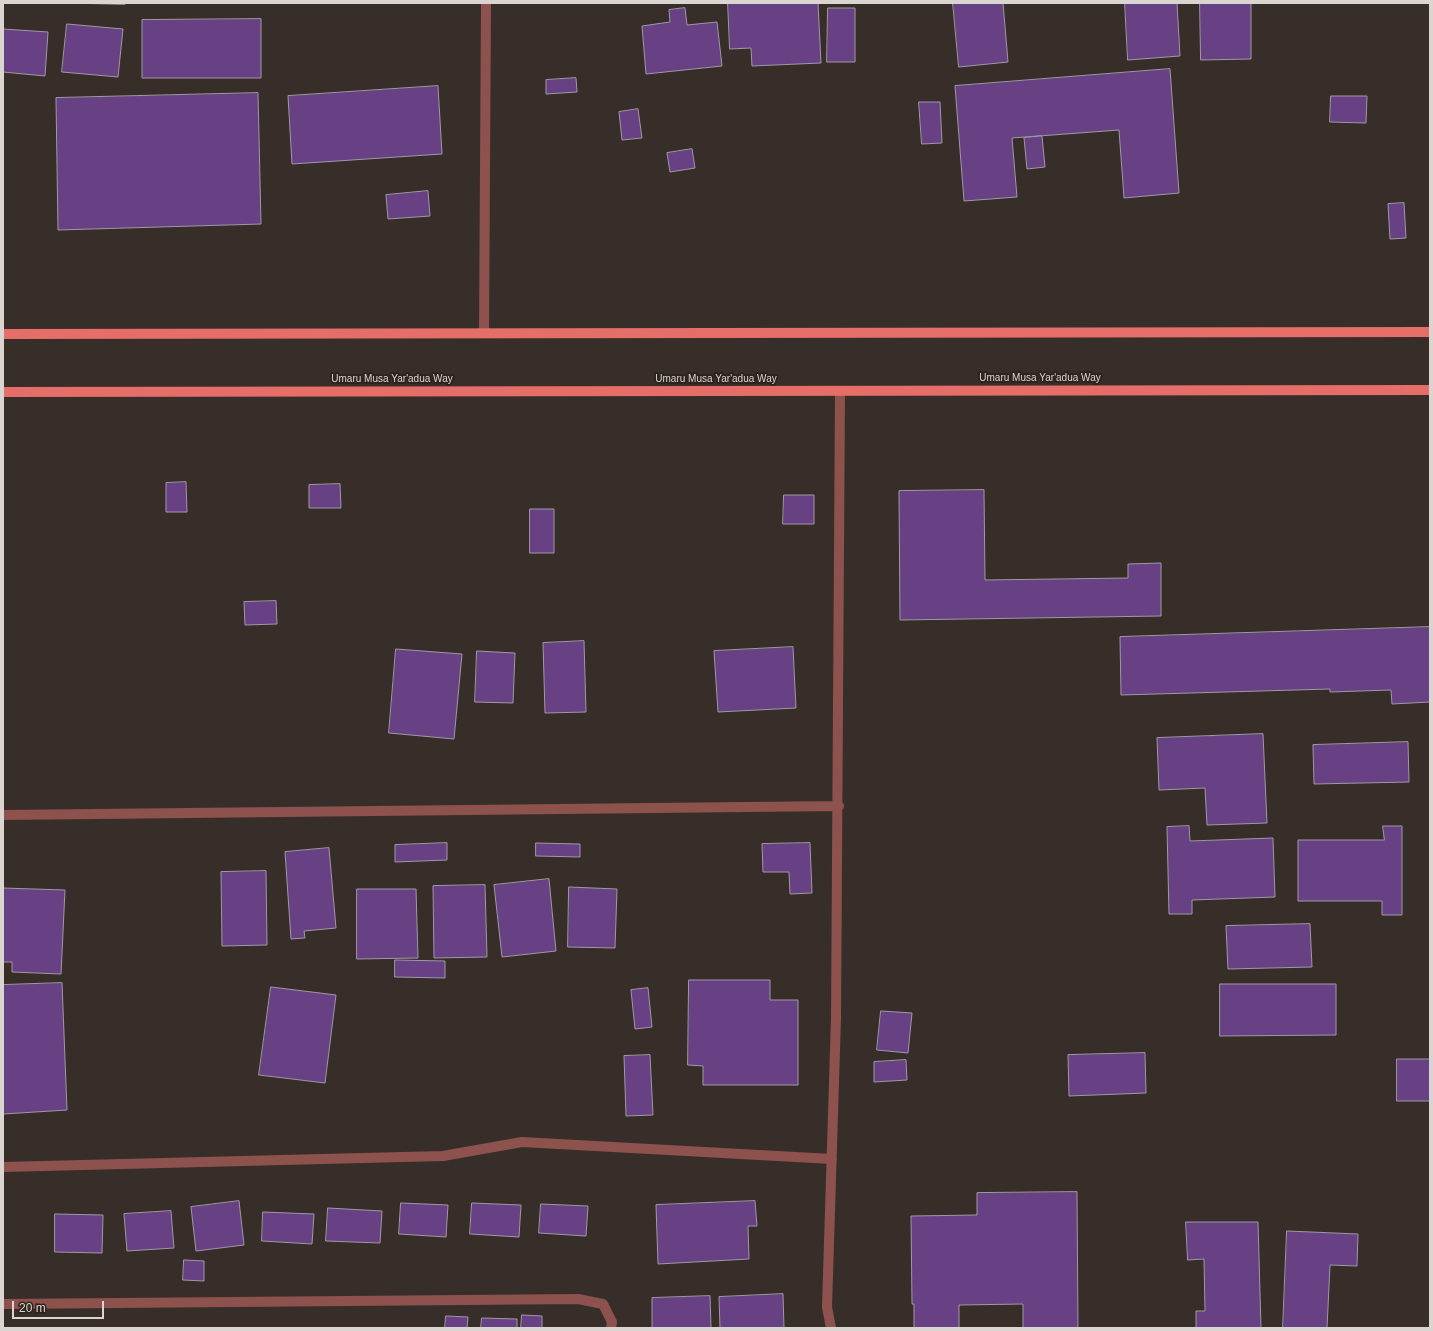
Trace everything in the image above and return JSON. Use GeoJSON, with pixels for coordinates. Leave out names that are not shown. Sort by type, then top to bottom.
{"type":"FeatureCollection","features":[{"type":"Feature","properties":{"kind":"main road"},"geometry":{"type":"LineString","coordinates":[[3,334],[1430,332]]}},
{"type":"Feature","properties":{"kind":"main road","name":"Umaru Musa Yar'adua Way"},"geometry":{"type":"LineString","coordinates":[[3,392],[1430,390]]}},
{"type":"Feature","properties":{"kind":"street"},"geometry":{"type":"LineString","coordinates":[[484,333],[486,3]]}},
{"type":"Feature","properties":{"kind":"street"},"geometry":{"type":"LineString","coordinates":[[831,1328],[827,1307],[836,1018],[839,806],[840,391]]}},
{"type":"Feature","properties":{"kind":"street"},"geometry":{"type":"LineString","coordinates":[[3,815],[839,806]]}},
{"type":"Feature","properties":{"kind":"street"},"geometry":{"type":"LineString","coordinates":[[3,1167],[443,1156],[522,1142],[832,1159]]}},
{"type":"Feature","properties":{"kind":"street"},"geometry":{"type":"LineString","coordinates":[[3,1304],[578,1299],[603,1304],[612,1322],[611,1328]]}},
{"type":"Feature","properties":{"kind":"building"},"geometry":{"type":"Polygon","coordinates":[[[71,3],[125,3],[125,4],[71,3]]]}},
{"type":"Feature","properties":{"kind":"building"},"geometry":{"type":"Polygon","coordinates":[[[728,3],[818,3],[821,63],[752,66],[751,48],[730,49],[728,3]]]}},
{"type":"Feature","properties":{"kind":"building"},"geometry":{"type":"Polygon","coordinates":[[[953,3],[1003,3],[1008,62],[959,67],[953,3]]]}},
{"type":"Feature","properties":{"kind":"building"},"geometry":{"type":"Polygon","coordinates":[[[1125,3],[1177,3],[1180,56],[1128,60],[1125,3]]]}},
{"type":"Feature","properties":{"kind":"building"},"geometry":{"type":"Polygon","coordinates":[[[1200,3],[1251,3],[1251,59],[1201,60],[1200,3]]]}},
{"type":"Feature","properties":{"kind":"building"},"geometry":{"type":"Polygon","coordinates":[[[685,8],[687,25],[717,22],[722,66],[646,74],[642,26],[670,22],[669,10],[685,8]]]}},
{"type":"Feature","properties":{"kind":"building"},"geometry":{"type":"Polygon","coordinates":[[[828,8],[855,8],[855,62],[827,62],[828,8]]]}},
{"type":"Feature","properties":{"kind":"building"},"geometry":{"type":"Polygon","coordinates":[[[261,19],[261,78],[142,78],[142,20],[261,19]]]}},
{"type":"Feature","properties":{"kind":"building"},"geometry":{"type":"Polygon","coordinates":[[[67,24],[123,29],[118,77],[62,72],[67,24]]]}},
{"type":"Feature","properties":{"kind":"building"},"geometry":{"type":"Polygon","coordinates":[[[3,29],[48,32],[45,76],[3,72],[3,29]]]}},
{"type":"Feature","properties":{"kind":"building"},"geometry":{"type":"Polygon","coordinates":[[[1170,69],[1179,193],[1124,198],[1119,130],[1012,138],[1017,197],[964,201],[955,86],[1170,69]]]}},
{"type":"Feature","properties":{"kind":"building"},"geometry":{"type":"Polygon","coordinates":[[[576,78],[577,92],[546,94],[546,80],[576,78]]]}},
{"type":"Feature","properties":{"kind":"building"},"geometry":{"type":"Polygon","coordinates":[[[438,86],[442,154],[292,164],[288,96],[438,86]]]}},
{"type":"Feature","properties":{"kind":"building"},"geometry":{"type":"Polygon","coordinates":[[[258,93],[261,224],[58,230],[56,98],[258,93]]]}},
{"type":"Feature","properties":{"kind":"building"},"geometry":{"type":"Polygon","coordinates":[[[1331,96],[1367,96],[1366,123],[1330,122],[1331,96]]]}},
{"type":"Feature","properties":{"kind":"building"},"geometry":{"type":"Polygon","coordinates":[[[919,102],[940,102],[942,143],[922,144],[919,102]]]}},
{"type":"Feature","properties":{"kind":"building"},"geometry":{"type":"Polygon","coordinates":[[[638,109],[642,138],[622,140],[619,112],[638,109]]]}},
{"type":"Feature","properties":{"kind":"building"},"geometry":{"type":"Polygon","coordinates":[[[1042,136],[1045,167],[1027,169],[1024,138],[1042,136]]]}},
{"type":"Feature","properties":{"kind":"building"},"geometry":{"type":"Polygon","coordinates":[[[692,149],[695,168],[670,172],[667,153],[692,149]]]}},
{"type":"Feature","properties":{"kind":"building"},"geometry":{"type":"Polygon","coordinates":[[[428,191],[430,216],[388,219],[386,195],[428,191]]]}},
{"type":"Feature","properties":{"kind":"building"},"geometry":{"type":"Polygon","coordinates":[[[1404,203],[1406,238],[1390,239],[1388,204],[1404,203]]]}},
{"type":"Feature","properties":{"kind":"building"},"geometry":{"type":"Polygon","coordinates":[[[186,482],[187,512],[166,512],[166,483],[186,482]]]}},
{"type":"Feature","properties":{"kind":"building"},"geometry":{"type":"Polygon","coordinates":[[[340,484],[341,508],[309,508],[309,485],[340,484]]]}},
{"type":"Feature","properties":{"kind":"building"},"geometry":{"type":"Polygon","coordinates":[[[984,490],[985,580],[1128,578],[1128,564],[1161,563],[1161,616],[900,620],[899,491],[984,490]]]}},
{"type":"Feature","properties":{"kind":"building"},"geometry":{"type":"Polygon","coordinates":[[[784,495],[814,495],[814,524],[783,524],[784,495]]]}},
{"type":"Feature","properties":{"kind":"building"},"geometry":{"type":"Polygon","coordinates":[[[530,509],[554,509],[554,553],[530,553],[530,509]]]}},
{"type":"Feature","properties":{"kind":"building"},"geometry":{"type":"Polygon","coordinates":[[[276,601],[277,624],[245,625],[244,602],[276,601]]]}},
{"type":"Feature","properties":{"kind":"building"},"geometry":{"type":"Polygon","coordinates":[[[1430,627],[1430,702],[1392,704],[1391,690],[1330,692],[1330,689],[1121,695],[1120,637],[1430,627]]]}},
{"type":"Feature","properties":{"kind":"building"},"geometry":{"type":"Polygon","coordinates":[[[584,641],[586,712],[545,713],[543,643],[584,641]]]}},
{"type":"Feature","properties":{"kind":"building"},"geometry":{"type":"Polygon","coordinates":[[[793,647],[796,708],[718,712],[714,651],[793,647]]]}},
{"type":"Feature","properties":{"kind":"building"},"geometry":{"type":"Polygon","coordinates":[[[396,649],[462,654],[454,739],[389,733],[396,649]]]}},
{"type":"Feature","properties":{"kind":"building"},"geometry":{"type":"Polygon","coordinates":[[[477,651],[515,653],[513,703],[475,702],[477,651]]]}},
{"type":"Feature","properties":{"kind":"building"},"geometry":{"type":"Polygon","coordinates":[[[1263,734],[1267,823],[1207,825],[1205,788],[1159,790],[1157,738],[1263,734]]]}},
{"type":"Feature","properties":{"kind":"building"},"geometry":{"type":"Polygon","coordinates":[[[1408,742],[1409,782],[1314,784],[1313,745],[1408,742]]]}},
{"type":"Feature","properties":{"kind":"building"},"geometry":{"type":"Polygon","coordinates":[[[1189,826],[1190,841],[1273,838],[1275,897],[1192,900],[1192,914],[1169,914],[1167,827],[1189,826]]]}},
{"type":"Feature","properties":{"kind":"building"},"geometry":{"type":"Polygon","coordinates":[[[1383,826],[1402,826],[1402,915],[1382,915],[1382,901],[1298,901],[1298,840],[1384,840],[1383,826]]]}},
{"type":"Feature","properties":{"kind":"building"},"geometry":{"type":"Polygon","coordinates":[[[447,843],[447,860],[395,862],[395,845],[447,843]]]}},
{"type":"Feature","properties":{"kind":"building"},"geometry":{"type":"Polygon","coordinates":[[[536,843],[580,844],[580,857],[536,856],[536,843]]]}},
{"type":"Feature","properties":{"kind":"building"},"geometry":{"type":"Polygon","coordinates":[[[810,843],[812,893],[790,894],[789,872],[763,872],[762,844],[810,843]]]}},
{"type":"Feature","properties":{"kind":"building"},"geometry":{"type":"Polygon","coordinates":[[[329,848],[336,928],[304,931],[305,938],[291,939],[285,852],[329,848]]]}},
{"type":"Feature","properties":{"kind":"building"},"geometry":{"type":"Polygon","coordinates":[[[266,871],[267,945],[222,946],[221,872],[266,871]]]}},
{"type":"Feature","properties":{"kind":"building"},"geometry":{"type":"Polygon","coordinates":[[[549,879],[556,951],[502,957],[494,885],[549,879]]]}},
{"type":"Feature","properties":{"kind":"building"},"geometry":{"type":"Polygon","coordinates":[[[485,885],[487,957],[434,958],[433,886],[485,885]]]}},
{"type":"Feature","properties":{"kind":"building"},"geometry":{"type":"Polygon","coordinates":[[[569,887],[617,889],[615,948],[568,947],[569,887]]]}},
{"type":"Feature","properties":{"kind":"building"},"geometry":{"type":"Polygon","coordinates":[[[3,888],[65,890],[61,974],[12,972],[12,962],[3,962],[3,888]]]}},
{"type":"Feature","properties":{"kind":"building"},"geometry":{"type":"Polygon","coordinates":[[[357,889],[416,889],[418,958],[357,959],[357,889]]]}},
{"type":"Feature","properties":{"kind":"building"},"geometry":{"type":"Polygon","coordinates":[[[1310,924],[1312,967],[1228,969],[1226,926],[1310,924]]]}},
{"type":"Feature","properties":{"kind":"building"},"geometry":{"type":"Polygon","coordinates":[[[395,960],[445,961],[445,978],[395,977],[395,960]]]}},
{"type":"Feature","properties":{"kind":"building"},"geometry":{"type":"Polygon","coordinates":[[[689,980],[770,980],[770,1000],[798,1000],[798,1085],[703,1085],[703,1066],[688,1065],[689,980]]]}},
{"type":"Feature","properties":{"kind":"building"},"geometry":{"type":"Polygon","coordinates":[[[62,983],[67,1110],[3,1114],[3,985],[62,983]]]}},
{"type":"Feature","properties":{"kind":"building"},"geometry":{"type":"Polygon","coordinates":[[[1220,984],[1336,984],[1336,1035],[1220,1036],[1220,984]]]}},
{"type":"Feature","properties":{"kind":"building"},"geometry":{"type":"Polygon","coordinates":[[[271,987],[336,995],[325,1083],[259,1075],[271,987]]]}},
{"type":"Feature","properties":{"kind":"building"},"geometry":{"type":"Polygon","coordinates":[[[648,988],[652,1027],[635,1029],[631,990],[648,988]]]}},
{"type":"Feature","properties":{"kind":"building"},"geometry":{"type":"Polygon","coordinates":[[[881,1011],[912,1013],[908,1053],[877,1050],[881,1011]]]}},
{"type":"Feature","properties":{"kind":"building"},"geometry":{"type":"Polygon","coordinates":[[[1145,1053],[1146,1093],[1069,1096],[1068,1055],[1145,1053]]]}},
{"type":"Feature","properties":{"kind":"building"},"geometry":{"type":"Polygon","coordinates":[[[650,1055],[653,1115],[626,1116],[624,1056],[650,1055]]]}},
{"type":"Feature","properties":{"kind":"building"},"geometry":{"type":"Polygon","coordinates":[[[1397,1059],[1430,1059],[1430,1101],[1397,1101],[1397,1059]]]}},
{"type":"Feature","properties":{"kind":"building"},"geometry":{"type":"Polygon","coordinates":[[[906,1060],[907,1080],[874,1082],[874,1062],[906,1060]]]}},
{"type":"Feature","properties":{"kind":"building"},"geometry":{"type":"Polygon","coordinates":[[[1077,1192],[1078,1328],[1023,1328],[1023,1304],[959,1305],[959,1328],[914,1328],[914,1304],[912,1304],[911,1216],[977,1215],[977,1193],[1077,1192]]]}},
{"type":"Feature","properties":{"kind":"building"},"geometry":{"type":"Polygon","coordinates":[[[239,1201],[244,1245],[196,1251],[191,1207],[239,1201]]]}},
{"type":"Feature","properties":{"kind":"building"},"geometry":{"type":"Polygon","coordinates":[[[755,1201],[757,1226],[748,1226],[749,1259],[658,1264],[656,1205],[755,1201]]]}},
{"type":"Feature","properties":{"kind":"building"},"geometry":{"type":"Polygon","coordinates":[[[401,1203],[448,1205],[446,1237],[399,1234],[401,1203]]]}},
{"type":"Feature","properties":{"kind":"building"},"geometry":{"type":"Polygon","coordinates":[[[472,1203],[521,1205],[519,1237],[470,1234],[472,1203]]]}},
{"type":"Feature","properties":{"kind":"building"},"geometry":{"type":"Polygon","coordinates":[[[541,1204],[588,1206],[586,1236],[539,1233],[541,1204]]]}},
{"type":"Feature","properties":{"kind":"building"},"geometry":{"type":"Polygon","coordinates":[[[328,1208],[382,1211],[380,1243],[326,1241],[328,1208]]]}},
{"type":"Feature","properties":{"kind":"building"},"geometry":{"type":"Polygon","coordinates":[[[171,1211],[174,1248],[127,1251],[124,1214],[171,1211]]]}},
{"type":"Feature","properties":{"kind":"building"},"geometry":{"type":"Polygon","coordinates":[[[263,1212],[314,1214],[312,1244],[262,1241],[263,1212]]]}},
{"type":"Feature","properties":{"kind":"building"},"geometry":{"type":"Polygon","coordinates":[[[55,1214],[103,1215],[102,1253],[55,1252],[55,1214]]]}},
{"type":"Feature","properties":{"kind":"building"},"geometry":{"type":"Polygon","coordinates":[[[1186,1222],[1258,1222],[1261,1328],[1196,1328],[1196,1311],[1205,1311],[1204,1259],[1188,1260],[1186,1222]]]}},
{"type":"Feature","properties":{"kind":"building"},"geometry":{"type":"Polygon","coordinates":[[[1287,1231],[1358,1234],[1357,1266],[1330,1265],[1327,1328],[1283,1328],[1287,1231]]]}},
{"type":"Feature","properties":{"kind":"building"},"geometry":{"type":"Polygon","coordinates":[[[184,1260],[204,1261],[204,1281],[183,1280],[184,1260]]]}},
{"type":"Feature","properties":{"kind":"building"},"geometry":{"type":"Polygon","coordinates":[[[783,1294],[784,1328],[720,1328],[719,1297],[783,1294]]]}},
{"type":"Feature","properties":{"kind":"building"},"geometry":{"type":"Polygon","coordinates":[[[710,1296],[711,1328],[652,1328],[652,1298],[710,1296]]]}},
{"type":"Feature","properties":{"kind":"building"},"geometry":{"type":"Polygon","coordinates":[[[522,1315],[542,1316],[542,1328],[521,1328],[522,1315]]]}},
{"type":"Feature","properties":{"kind":"building"},"geometry":{"type":"Polygon","coordinates":[[[446,1316],[468,1317],[467,1328],[445,1328],[446,1316]]]}},
{"type":"Feature","properties":{"kind":"building"},"geometry":{"type":"Polygon","coordinates":[[[482,1318],[517,1319],[517,1328],[481,1328],[482,1318]]]}}]}
